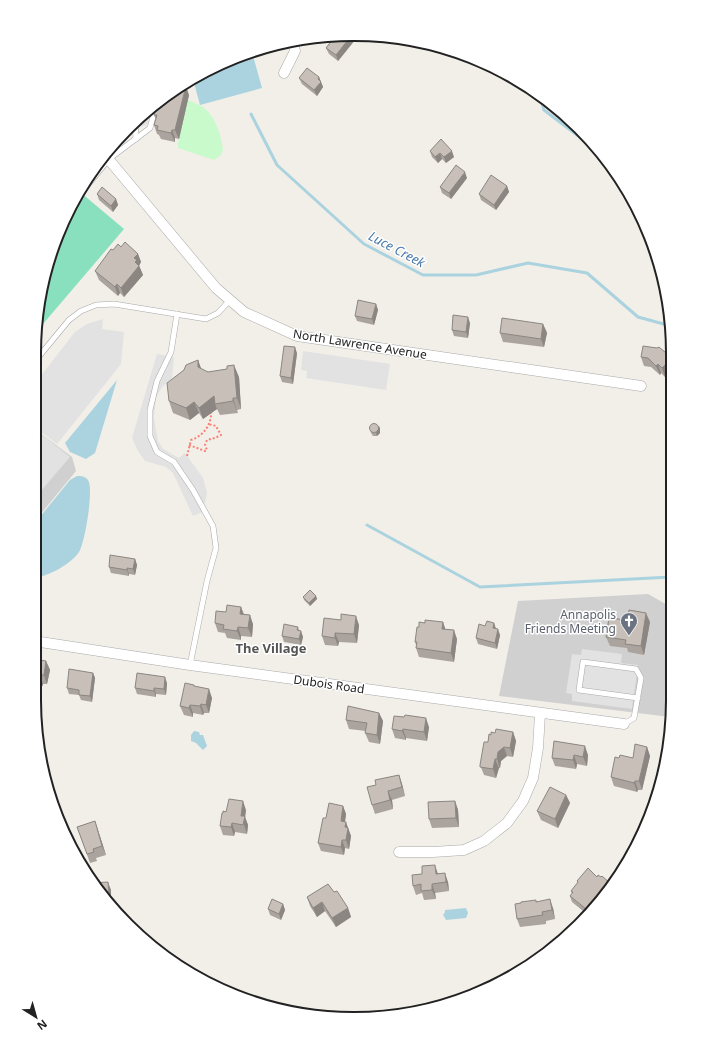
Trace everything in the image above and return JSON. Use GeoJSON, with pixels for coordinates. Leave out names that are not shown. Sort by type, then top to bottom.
{"type":"FeatureCollection","features":[{"type":"Feature","properties":{"kind":"street"},"geometry":{"type":"LineString","coordinates":[[284,73],[295,51],[294,47]]}},
{"type":"Feature","properties":{"kind":"street","name":"North Lawrence Avenue"},"geometry":{"type":"LineString","coordinates":[[109,159],[216,288],[244,312],[297,336],[641,386]]}},
{"type":"Feature","properties":{"kind":"street","name":"Dubois Road"},"geometry":{"type":"LineString","coordinates":[[41,642],[190,665],[540,714],[624,724]]}},
{"type":"Feature","properties":{"kind":"street"},"geometry":{"type":"LineString","coordinates":[[399,852],[464,850],[484,841],[507,823],[523,800],[533,778],[538,748],[540,714]]}},
{"type":"Feature","properties":{"kind":"lane"},"geometry":{"type":"LineString","coordinates":[[115,152],[150,128],[154,113]]}},
{"type":"Feature","properties":{"kind":"lane"},"geometry":{"type":"LineString","coordinates":[[136,130],[136,138]]}},
{"type":"Feature","properties":{"kind":"lane"},"geometry":{"type":"LineString","coordinates":[[41,354],[69,320],[81,311],[96,305],[114,304],[206,319],[218,313],[230,300]]}},
{"type":"Feature","properties":{"kind":"lane"},"geometry":{"type":"LineString","coordinates":[[177,314],[171,352],[157,381],[150,410],[150,436],[157,452],[174,462],[193,490],[213,526],[216,548],[207,581],[190,665]]}},
{"type":"Feature","properties":{"kind":"lane"},"geometry":{"type":"LineString","coordinates":[[624,724],[634,718],[638,698],[641,678],[636,669],[583,662],[579,690],[638,698]]}},
{"type":"Feature","properties":{"kind":"path"},"geometry":{"type":"LineString","coordinates":[[187,456],[191,440],[198,438],[208,424],[212,414],[211,405]]}},
{"type":"Feature","properties":{"kind":"path"},"geometry":{"type":"LineString","coordinates":[[189,445],[205,451],[207,450],[205,445],[207,440],[221,435],[216,426],[208,424]]}},
{"type":"Feature","properties":{"kind":"shaded area"},"geometry":{"type":"Polygon","coordinates":[[[149,118],[149,124],[138,128],[149,118]]]}},
{"type":"Feature","properties":{"kind":"shaded area"},"geometry":{"type":"Polygon","coordinates":[[[103,319],[102,329],[124,332],[121,364],[57,444],[41,432],[41,376],[75,332],[87,324],[103,319]]]}},
{"type":"Feature","properties":{"kind":"shaded area"},"geometry":{"type":"Polygon","coordinates":[[[303,351],[390,364],[386,390],[306,378],[307,371],[301,370],[303,351]]]}},
{"type":"Feature","properties":{"kind":"shaded area"},"geometry":{"type":"Polygon","coordinates":[[[157,354],[174,357],[172,378],[162,387],[156,398],[154,418],[158,441],[163,449],[179,458],[185,453],[203,478],[207,493],[205,503],[202,506],[205,511],[193,516],[173,473],[166,467],[145,461],[132,438],[157,354]]]}},
{"type":"Feature","properties":{"kind":"shaded area"},"geometry":{"type":"Polygon","coordinates":[[[41,434],[72,457],[76,471],[41,514],[41,434]]]}},
{"type":"Feature","properties":{"kind":"shaded area"},"geometry":{"type":"Polygon","coordinates":[[[41,434],[70,457],[41,491],[41,434]]]}},
{"type":"Feature","properties":{"kind":"shaded area"},"geometry":{"type":"Polygon","coordinates":[[[648,594],[666,604],[665,716],[499,696],[518,601],[648,594]]]}},
{"type":"Feature","properties":{"kind":"shaded area"},"geometry":{"type":"Polygon","coordinates":[[[582,649],[622,654],[621,663],[638,665],[632,709],[572,701],[572,694],[566,693],[572,654],[581,655],[582,649]]]}},
{"type":"Feature","properties":{"kind":"green space"},"geometry":{"type":"Polygon","coordinates":[[[188,100],[203,107],[215,121],[221,138],[223,150],[220,156],[214,160],[178,148],[188,100]]]}},
{"type":"Feature","properties":{"kind":"green space"},"geometry":{"type":"Polygon","coordinates":[[[84,195],[124,229],[43,324],[47,293],[58,253],[73,215],[84,195]]]}},
{"type":"Feature","properties":{"kind":"water"},"geometry":{"type":"Polygon","coordinates":[[[254,58],[262,88],[200,105],[195,85],[215,73],[254,58]]]}},
{"type":"Feature","properties":{"kind":"water"},"geometry":{"type":"Polygon","coordinates":[[[117,380],[95,453],[86,459],[70,452],[65,443],[117,380]]]}},
{"type":"Feature","properties":{"kind":"water"},"geometry":{"type":"Polygon","coordinates":[[[77,476],[81,476],[88,480],[90,485],[88,516],[84,538],[79,552],[71,561],[53,572],[41,576],[41,516],[70,480],[77,476]]]}},
{"type":"Feature","properties":{"kind":"water"},"geometry":{"type":"Polygon","coordinates":[[[194,731],[199,732],[200,735],[203,735],[207,746],[203,750],[196,743],[191,741],[191,735],[194,731]]]}},
{"type":"Feature","properties":{"kind":"water"},"geometry":{"type":"Polygon","coordinates":[[[466,908],[468,913],[466,918],[446,920],[443,915],[445,910],[466,908]]]}},
{"type":"Feature","properties":{"kind":"building"},"geometry":{"type":"Polygon","coordinates":[[[347,41],[336,55],[326,48],[330,42],[347,41]]]}},
{"type":"Feature","properties":{"kind":"building"},"geometry":{"type":"Polygon","coordinates":[[[307,68],[319,77],[318,79],[321,82],[314,90],[299,78],[307,68]]]}},
{"type":"Feature","properties":{"kind":"building"},"geometry":{"type":"Polygon","coordinates":[[[185,91],[175,130],[172,130],[171,133],[157,130],[158,126],[154,125],[157,115],[154,115],[163,106],[185,91]]]}},
{"type":"Feature","properties":{"kind":"building"},"geometry":{"type":"Polygon","coordinates":[[[441,139],[452,151],[444,157],[440,153],[435,157],[430,151],[441,139]]]}},
{"type":"Feature","properties":{"kind":"building"},"geometry":{"type":"Polygon","coordinates":[[[456,165],[465,172],[449,193],[440,187],[456,165]]]}},
{"type":"Feature","properties":{"kind":"building"},"geometry":{"type":"Polygon","coordinates":[[[491,175],[507,186],[494,205],[479,194],[491,175]]]}},
{"type":"Feature","properties":{"kind":"building"},"geometry":{"type":"Polygon","coordinates":[[[102,187],[116,199],[111,206],[97,194],[102,187]]]}},
{"type":"Feature","properties":{"kind":"building"},"geometry":{"type":"Polygon","coordinates":[[[125,242],[138,254],[134,258],[137,260],[135,262],[139,266],[121,288],[117,284],[115,287],[95,271],[111,249],[113,250],[118,244],[121,247],[125,242]]]}},
{"type":"Feature","properties":{"kind":"building"},"geometry":{"type":"Polygon","coordinates":[[[358,300],[376,304],[372,319],[355,316],[358,300]]]}},
{"type":"Feature","properties":{"kind":"building"},"geometry":{"type":"Polygon","coordinates":[[[453,315],[468,317],[466,332],[452,330],[453,315]]]}},
{"type":"Feature","properties":{"kind":"building"},"geometry":{"type":"Polygon","coordinates":[[[502,318],[543,324],[541,339],[500,333],[502,318]]]}},
{"type":"Feature","properties":{"kind":"building"},"geometry":{"type":"Polygon","coordinates":[[[284,346],[295,347],[291,378],[280,376],[284,346]]]}},
{"type":"Feature","properties":{"kind":"building"},"geometry":{"type":"Polygon","coordinates":[[[643,346],[659,347],[666,353],[666,366],[662,368],[658,364],[656,366],[648,358],[641,357],[643,346]]]}},
{"type":"Feature","properties":{"kind":"building"},"geometry":{"type":"Polygon","coordinates":[[[198,360],[198,367],[208,372],[227,369],[227,366],[234,365],[237,398],[233,398],[233,401],[215,404],[214,396],[199,408],[194,402],[186,408],[169,401],[167,383],[184,370],[186,365],[198,360]]]}},
{"type":"Feature","properties":{"kind":"building"},"geometry":{"type":"Polygon","coordinates":[[[374,423],[379,428],[374,433],[369,428],[374,423]]]}},
{"type":"Feature","properties":{"kind":"building"},"geometry":{"type":"Polygon","coordinates":[[[110,555],[135,559],[133,569],[127,568],[127,570],[109,567],[110,555]]]}},
{"type":"Feature","properties":{"kind":"building"},"geometry":{"type":"Polygon","coordinates":[[[310,590],[316,596],[309,603],[303,597],[310,590]]]}},
{"type":"Feature","properties":{"kind":"building"},"geometry":{"type":"Polygon","coordinates":[[[227,605],[241,607],[240,614],[250,615],[248,628],[238,627],[237,631],[223,629],[224,625],[215,623],[216,611],[226,612],[227,605]]]}},
{"type":"Feature","properties":{"kind":"building"},"geometry":{"type":"Polygon","coordinates":[[[629,610],[646,613],[641,646],[625,644],[626,640],[606,637],[609,618],[627,620],[629,610]]]}},
{"type":"Feature","properties":{"kind":"building"},"geometry":{"type":"Polygon","coordinates":[[[341,614],[356,616],[354,634],[335,633],[335,638],[322,636],[324,618],[341,620],[341,614]]]}},
{"type":"Feature","properties":{"kind":"building"},"geometry":{"type":"Polygon","coordinates":[[[425,620],[443,622],[442,629],[454,630],[451,653],[416,648],[417,642],[415,642],[417,627],[419,627],[419,622],[425,623],[425,620]]]}},
{"type":"Feature","properties":{"kind":"building"},"geometry":{"type":"Polygon","coordinates":[[[487,621],[494,623],[493,628],[498,629],[495,643],[476,638],[479,624],[485,626],[487,621]]]}},
{"type":"Feature","properties":{"kind":"building"},"geometry":{"type":"Polygon","coordinates":[[[284,624],[298,627],[297,630],[301,631],[299,639],[282,636],[284,624]]]}},
{"type":"Feature","properties":{"kind":"building"},"geometry":{"type":"Polygon","coordinates":[[[41,660],[46,661],[44,675],[41,675],[41,660]]]}},
{"type":"Feature","properties":{"kind":"building"},"geometry":{"type":"Polygon","coordinates":[[[69,669],[93,673],[90,696],[79,695],[79,690],[67,688],[69,669]]]}},
{"type":"Feature","properties":{"kind":"building"},"geometry":{"type":"Polygon","coordinates":[[[137,673],[165,677],[164,689],[154,688],[154,691],[135,688],[137,673]]]}},
{"type":"Feature","properties":{"kind":"building"},"geometry":{"type":"Polygon","coordinates":[[[185,683],[209,689],[206,705],[190,705],[189,708],[180,706],[185,683]]]}},
{"type":"Feature","properties":{"kind":"building"},"geometry":{"type":"Polygon","coordinates":[[[348,706],[379,713],[377,735],[365,733],[367,723],[346,720],[348,706]]]}},
{"type":"Feature","properties":{"kind":"building"},"geometry":{"type":"Polygon","coordinates":[[[405,715],[426,718],[424,732],[392,729],[394,716],[404,717],[405,715]]]}},
{"type":"Feature","properties":{"kind":"building"},"geometry":{"type":"Polygon","coordinates":[[[496,729],[513,732],[510,748],[504,747],[498,752],[493,769],[480,767],[484,742],[488,742],[489,734],[491,735],[491,732],[495,733],[496,729]]]}},
{"type":"Feature","properties":{"kind":"building"},"geometry":{"type":"Polygon","coordinates":[[[554,741],[585,746],[583,757],[574,755],[573,760],[552,758],[554,741]]]}},
{"type":"Feature","properties":{"kind":"building"},"geometry":{"type":"Polygon","coordinates":[[[635,744],[647,747],[639,781],[635,781],[634,783],[611,777],[615,757],[619,758],[620,755],[633,758],[635,744]]]}},
{"type":"Feature","properties":{"kind":"building"},"geometry":{"type":"Polygon","coordinates":[[[399,775],[402,787],[388,791],[390,800],[372,805],[367,787],[376,785],[375,780],[399,775]]]}},
{"type":"Feature","properties":{"kind":"building"},"geometry":{"type":"Polygon","coordinates":[[[550,787],[566,795],[555,819],[537,811],[550,787]]]}},
{"type":"Feature","properties":{"kind":"building"},"geometry":{"type":"Polygon","coordinates":[[[229,799],[243,801],[241,816],[245,816],[243,825],[232,823],[231,827],[220,826],[222,813],[223,811],[226,812],[229,799]]]}},
{"type":"Feature","properties":{"kind":"building"},"geometry":{"type":"Polygon","coordinates":[[[455,801],[456,818],[429,819],[428,802],[455,801]]]}},
{"type":"Feature","properties":{"kind":"building"},"geometry":{"type":"Polygon","coordinates":[[[329,803],[343,806],[341,821],[346,822],[345,827],[348,828],[346,840],[342,840],[341,847],[318,843],[323,818],[326,818],[329,803]]]}},
{"type":"Feature","properties":{"kind":"building"},"geometry":{"type":"Polygon","coordinates":[[[95,821],[102,846],[93,849],[94,852],[87,854],[77,827],[95,821]]]}},
{"type":"Feature","properties":{"kind":"building"},"geometry":{"type":"Polygon","coordinates":[[[435,865],[436,874],[445,873],[446,882],[432,884],[432,890],[421,891],[421,884],[413,886],[412,875],[422,874],[422,866],[435,865]]]}},
{"type":"Feature","properties":{"kind":"building"},"geometry":{"type":"Polygon","coordinates":[[[588,868],[597,877],[598,875],[601,877],[602,876],[607,881],[585,909],[570,896],[573,892],[571,891],[578,882],[577,881],[588,868]]]}},
{"type":"Feature","properties":{"kind":"building"},"geometry":{"type":"Polygon","coordinates":[[[101,882],[108,882],[109,894],[106,890],[101,882]]]}},
{"type":"Feature","properties":{"kind":"building"},"geometry":{"type":"Polygon","coordinates":[[[328,884],[334,892],[337,891],[348,908],[332,918],[322,902],[313,908],[307,897],[328,884]]]}},
{"type":"Feature","properties":{"kind":"building"},"geometry":{"type":"Polygon","coordinates":[[[272,899],[283,904],[279,914],[268,909],[272,899]]]}},
{"type":"Feature","properties":{"kind":"building"},"geometry":{"type":"Polygon","coordinates":[[[550,899],[552,910],[542,912],[543,915],[517,919],[515,904],[550,899]]]}},
{"type":"Feature","properties":{"kind":"waterway"},"geometry":{"type":"LineString","coordinates":[[543,105],[544,110],[573,132]]}},
{"type":"Feature","properties":{"kind":"waterway","name":"Luce Creek"},"geometry":{"type":"LineString","coordinates":[[251,114],[277,165],[364,244],[423,275],[476,275],[528,263],[587,273],[638,317],[664,324]]}},
{"type":"Feature","properties":{"kind":"waterway"},"geometry":{"type":"LineString","coordinates":[[367,525],[480,587],[666,577]]}},
{"type":"Feature","properties":{"kind":"place","name":"Annapolis Friends Meeting"},"geometry":{"type":"Point","coordinates":[629,636]}},
{"type":"Feature","properties":{"kind":"district","name":"The Village"},"geometry":{"type":"Point","coordinates":[271,648]}}]}
